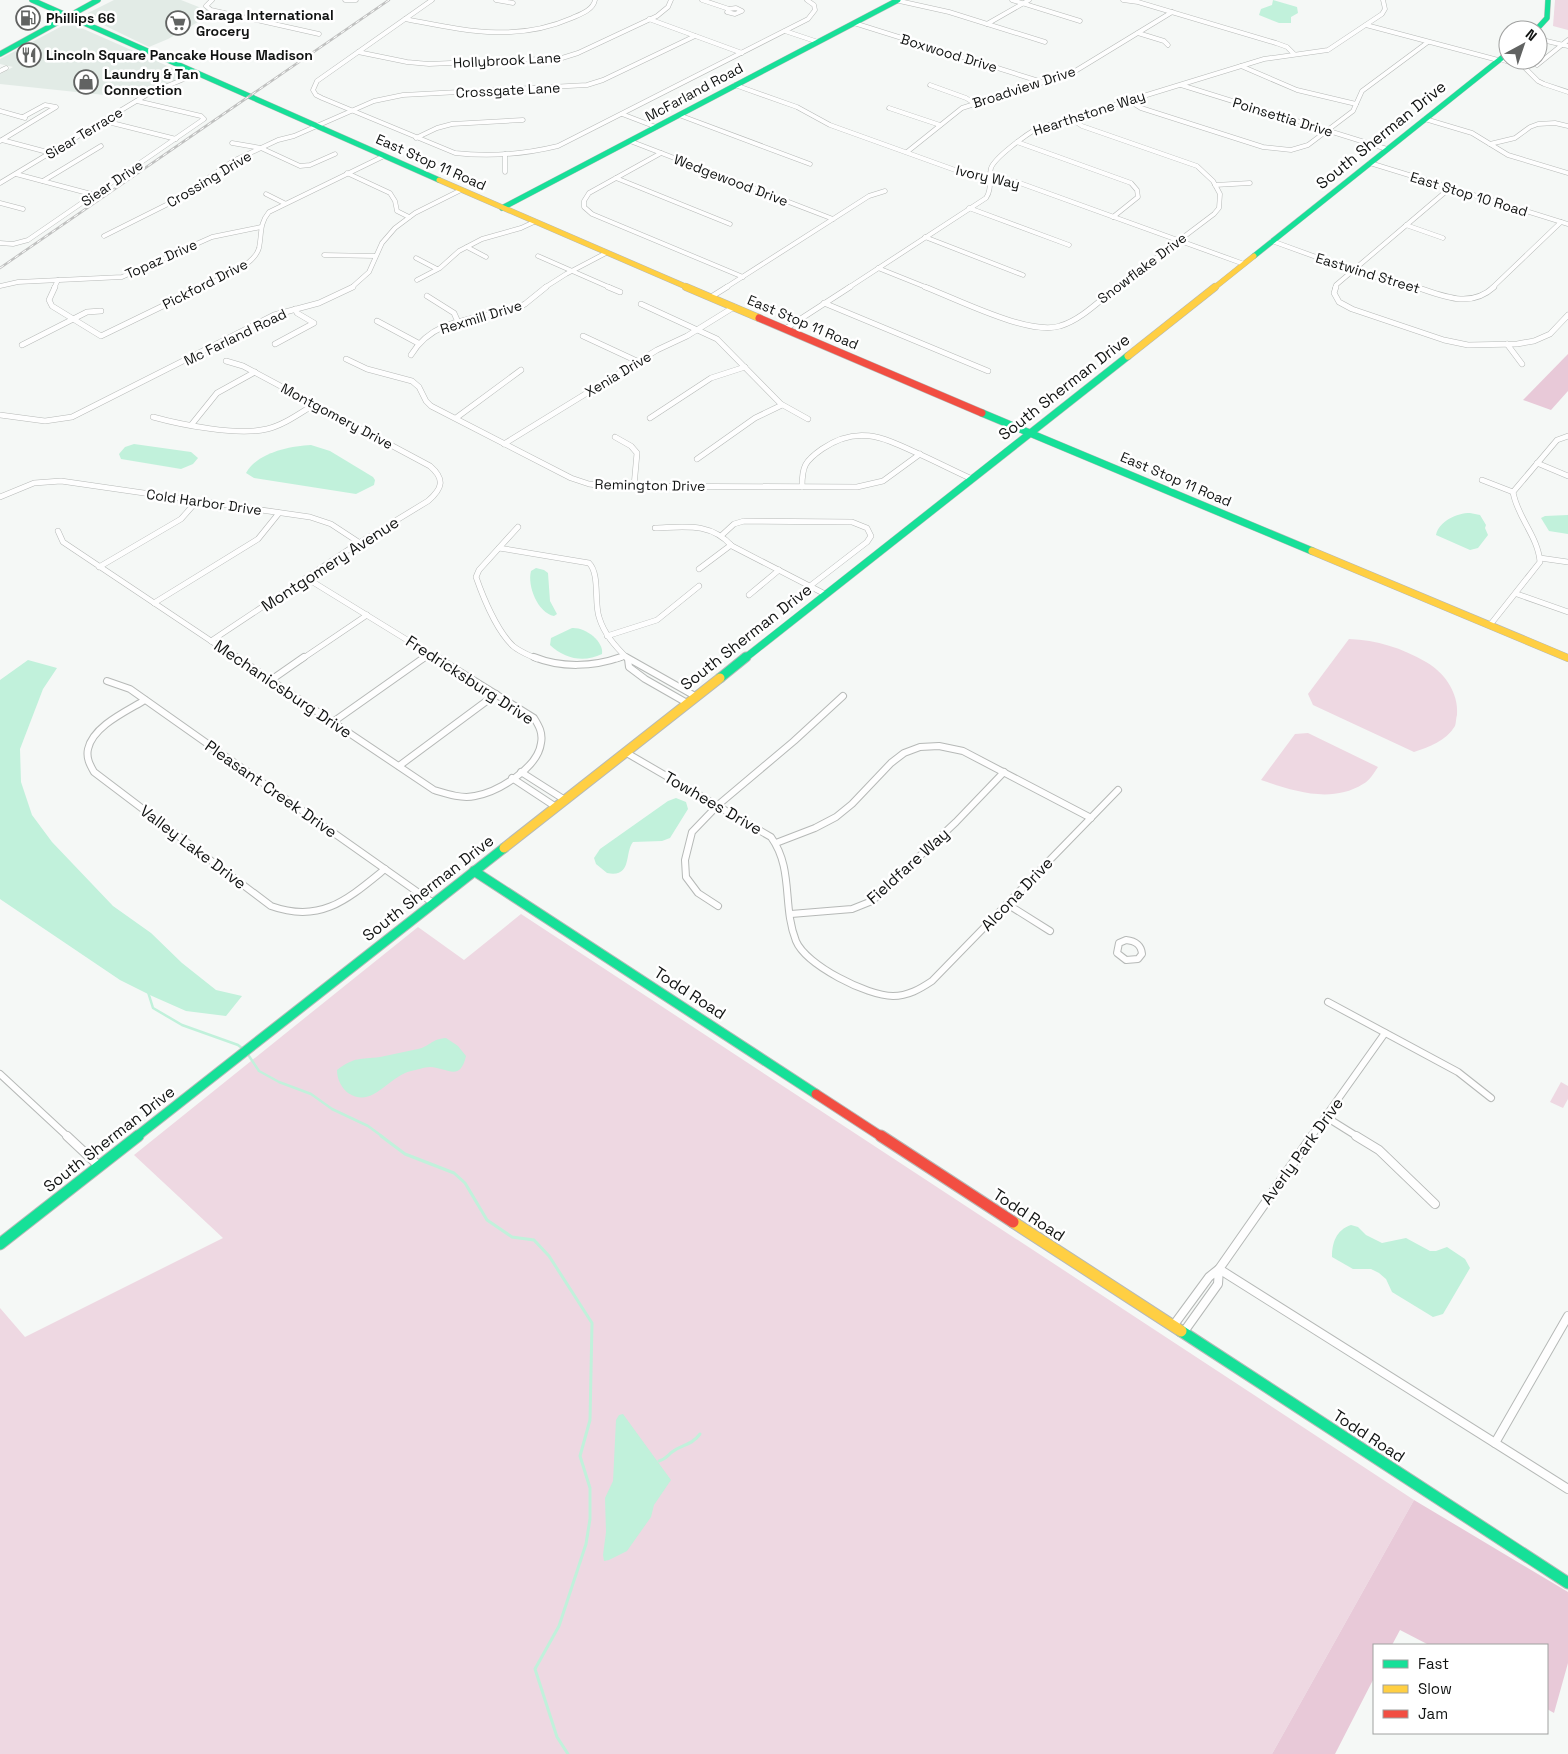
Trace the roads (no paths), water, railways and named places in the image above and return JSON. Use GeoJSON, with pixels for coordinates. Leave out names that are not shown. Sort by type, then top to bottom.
{"type":"FeatureCollection","features":[{"type":"Feature","properties":{"kind":"street","name":"East Stop 11 Road"},"geometry":{"type":"LineString","coordinates":[[32,0],[196,74],[606,253],[1031,434],[1568,658]]}},
{"type":"Feature","properties":{"kind":"street"},"geometry":{"type":"LineString","coordinates":[[0,54],[98,0]]}},
{"type":"Feature","properties":{"kind":"street"},"geometry":{"type":"LineString","coordinates":[[212,0],[206,6],[211,10],[319,34]]}},
{"type":"Feature","properties":{"kind":"street"},"geometry":{"type":"LineString","coordinates":[[345,0],[355,0]]}},
{"type":"Feature","properties":{"kind":"street"},"geometry":{"type":"LineString","coordinates":[[432,0],[316,82],[313,87],[315,94],[352,111],[450,152],[460,154],[505,154],[533,152],[552,148],[810,18],[815,12],[815,8],[807,0]]}},
{"type":"Feature","properties":{"kind":"street"},"geometry":{"type":"LineString","coordinates":[[496,0],[513,3]]}},
{"type":"Feature","properties":{"kind":"street"},"geometry":{"type":"LineString","coordinates":[[405,19],[480,33],[526,32],[549,28],[588,10],[594,6],[595,0]]}},
{"type":"Feature","properties":{"kind":"street","name":"Hollybrook Lane"},"geometry":{"type":"LineString","coordinates":[[358,52],[425,64],[557,58],[578,53],[649,20],[664,11],[671,0]]}},
{"type":"Feature","properties":{"kind":"street"},"geometry":{"type":"LineString","coordinates":[[702,0],[729,9]]}},
{"type":"Feature","properties":{"kind":"street"},"geometry":{"type":"LineString","coordinates":[[897,0],[947,12],[1045,42]]}},
{"type":"Feature","properties":{"kind":"street","name":"McFarland Road"},"geometry":{"type":"LineString","coordinates":[[502,208],[897,0]]}},
{"type":"Feature","properties":{"kind":"street"},"geometry":{"type":"LineString","coordinates":[[1012,0],[1080,21]]}},
{"type":"Feature","properties":{"kind":"street"},"geometry":{"type":"LineString","coordinates":[[987,24],[1029,0]]}},
{"type":"Feature","properties":{"kind":"street"},"geometry":{"type":"LineString","coordinates":[[1123,0],[1172,12],[1276,43],[1294,54]]}},
{"type":"Feature","properties":{"kind":"street","name":"Hearthstone Way"},"geometry":{"type":"LineString","coordinates":[[785,329],[989,195],[992,189],[990,170],[993,164],[1017,142],[1034,130],[1272,57],[1315,53],[1331,49],[1384,12],[1384,0]]}},
{"type":"Feature","properties":{"kind":"street"},"geometry":{"type":"LineString","coordinates":[[1545,20],[1547,18],[1548,0]]}},
{"type":"Feature","properties":{"kind":"street","name":"Broadview Drive"},"geometry":{"type":"LineString","coordinates":[[907,152],[960,109],[1075,71],[1172,12]]}},
{"type":"Feature","properties":{"kind":"street"},"geometry":{"type":"LineString","coordinates":[[649,20],[742,53]]}},
{"type":"Feature","properties":{"kind":"street","name":"Boxwood Drive"},"geometry":{"type":"LineString","coordinates":[[854,23],[1044,82]]}},
{"type":"Feature","properties":{"kind":"street"},"geometry":{"type":"LineString","coordinates":[[1366,25],[1498,60]]}},
{"type":"Feature","properties":{"kind":"street"},"geometry":{"type":"LineString","coordinates":[[785,31],[818,42]]}},
{"type":"Feature","properties":{"kind":"street"},"geometry":{"type":"LineString","coordinates":[[1138,33],[1164,41],[1168,45]]}},
{"type":"Feature","properties":{"kind":"street","name":"Crossgate Lane"},"geometry":{"type":"LineString","coordinates":[[317,127],[380,99],[401,95],[593,84],[695,36]]}},
{"type":"Feature","properties":{"kind":"street"},"geometry":{"type":"LineString","coordinates":[[1548,56],[1568,40]]}},
{"type":"Feature","properties":{"kind":"street"},"geometry":{"type":"LineString","coordinates":[[1128,100],[1141,108],[1263,147],[1291,150],[1307,146],[1328,131],[1353,111],[1362,91],[1428,42]]}},
{"type":"Feature","properties":{"kind":"street"},"geometry":{"type":"LineString","coordinates":[[1548,42],[1568,46]]}},
{"type":"Feature","properties":{"kind":"street","name":"South Sherman Drive"},"geometry":{"type":"LineString","coordinates":[[0,1244],[687,702],[1031,434],[1498,60]]}},
{"type":"Feature","properties":{"kind":"street"},"geometry":{"type":"LineString","coordinates":[[1241,66],[1278,85],[1325,99],[1356,104]]}},
{"type":"Feature","properties":{"kind":"street"},"geometry":{"type":"LineString","coordinates":[[0,67],[6,68],[0,72]]}},
{"type":"Feature","properties":{"kind":"street"},"geometry":{"type":"LineString","coordinates":[[1522,70],[1544,84],[1568,92]]}},
{"type":"Feature","properties":{"kind":"street","name":"Siear Terrace"},"geometry":{"type":"LineString","coordinates":[[0,183],[148,94],[196,74]]}},
{"type":"Feature","properties":{"kind":"street","name":"Poinsettia Drive"},"geometry":{"type":"LineString","coordinates":[[1180,84],[1387,149]]}},
{"type":"Feature","properties":{"kind":"street","name":"Ivory Way"},"geometry":{"type":"LineString","coordinates":[[735,85],[797,107],[832,125],[968,175],[1014,181],[1244,264]]}},
{"type":"Feature","properties":{"kind":"street"},"geometry":{"type":"LineString","coordinates":[[930,85],[966,98],[974,103]]}},
{"type":"Feature","properties":{"kind":"street","name":"Siear Drive"},"geometry":{"type":"LineString","coordinates":[[0,243],[16,244],[28,240],[204,120],[204,117],[138,101]]}},
{"type":"Feature","properties":{"kind":"street"},"geometry":{"type":"LineString","coordinates":[[1,141],[56,107],[44,105],[23,117]]}},
{"type":"Feature","properties":{"kind":"street"},"geometry":{"type":"LineString","coordinates":[[889,108],[940,125]]}},
{"type":"Feature","properties":{"kind":"street"},"geometry":{"type":"LineString","coordinates":[[0,111],[36,120]]}},
{"type":"Feature","properties":{"kind":"street"},"geometry":{"type":"LineString","coordinates":[[622,114],[656,127]]}},
{"type":"Feature","properties":{"kind":"street"},"geometry":{"type":"LineString","coordinates":[[679,115],[810,164]]}},
{"type":"Feature","properties":{"kind":"street"},"geometry":{"type":"LineString","coordinates":[[1070,118],[1082,126],[1190,162],[1207,173],[1215,184],[1250,183]]}},
{"type":"Feature","properties":{"kind":"street"},"geometry":{"type":"LineString","coordinates":[[1425,119],[1472,133],[1508,155],[1568,173]]}},
{"type":"Feature","properties":{"kind":"street"},"geometry":{"type":"LineString","coordinates":[[416,138],[436,128],[452,124],[523,120]]}},
{"type":"Feature","properties":{"kind":"street"},"geometry":{"type":"LineString","coordinates":[[104,121],[176,139]]}},
{"type":"Feature","properties":{"kind":"street"},"geometry":{"type":"LineString","coordinates":[[1490,144],[1517,137],[1534,125],[1555,123],[1568,126]]}},
{"type":"Feature","properties":{"kind":"street","name":"Crossing Drive"},"geometry":{"type":"LineString","coordinates":[[104,236],[176,200],[228,164],[261,148],[317,127]]}},
{"type":"Feature","properties":{"kind":"street"},"geometry":{"type":"LineString","coordinates":[[1,141],[51,153]]}},
{"type":"Feature","properties":{"kind":"street","name":"Wedgewood Drive"},"geometry":{"type":"LineString","coordinates":[[630,141],[833,219]]}},
{"type":"Feature","properties":{"kind":"street"},"geometry":{"type":"LineString","coordinates":[[1017,142],[1128,181],[1137,190],[1138,197],[1113,216]]}},
{"type":"Feature","properties":{"kind":"street"},"geometry":{"type":"LineString","coordinates":[[232,143],[261,148],[303,166],[310,165],[335,154]]}},
{"type":"Feature","properties":{"kind":"street"},"geometry":{"type":"LineString","coordinates":[[43,181],[101,146]]}},
{"type":"Feature","properties":{"kind":"street"},"geometry":{"type":"LineString","coordinates":[[661,153],[585,197],[584,206],[588,212],[743,277]]}},
{"type":"Feature","properties":{"kind":"street"},"geometry":{"type":"LineString","coordinates":[[505,154],[505,172]]}},
{"type":"Feature","properties":{"kind":"street","name":"Pickford Drive"},"geometry":{"type":"LineString","coordinates":[[74,320],[100,336],[250,263],[260,250],[262,220],[266,214],[284,203],[384,156]]}},
{"type":"Feature","properties":{"kind":"street","name":"East Stop 10 Road"},"geometry":{"type":"LineString","coordinates":[[1370,163],[1568,224]]}},
{"type":"Feature","properties":{"kind":"street"},"geometry":{"type":"LineString","coordinates":[[16,174],[95,194]]}},
{"type":"Feature","properties":{"kind":"street"},"geometry":{"type":"LineString","coordinates":[[347,174],[389,192],[396,201],[397,211],[409,217]]}},
{"type":"Feature","properties":{"kind":"street"},"geometry":{"type":"LineString","coordinates":[[616,178],[730,224]]}},
{"type":"Feature","properties":{"kind":"street","name":"Snowflake Drive"},"geometry":{"type":"LineString","coordinates":[[878,268],[1019,324],[1037,328],[1058,327],[1071,322],[1218,210],[1222,199],[1215,184]]}},
{"type":"Feature","properties":{"kind":"street"},"geometry":{"type":"LineString","coordinates":[[1450,188],[1335,287],[1335,296],[1339,302],[1350,308],[1444,340],[1476,346],[1527,343],[1544,338],[1568,315]]}},
{"type":"Feature","properties":{"kind":"street","name":"Mc Farland Road"},"geometry":{"type":"LineString","coordinates":[[0,415],[42,421],[65,419],[92,408],[269,317],[326,300],[349,290],[367,274],[385,238],[409,217],[461,190]]}},
{"type":"Feature","properties":{"kind":"street"},"geometry":{"type":"LineString","coordinates":[[711,297],[870,195],[885,190]]}},
{"type":"Feature","properties":{"kind":"street"},"geometry":{"type":"LineString","coordinates":[[266,194],[284,203]]}},
{"type":"Feature","properties":{"kind":"street"},"geometry":{"type":"LineString","coordinates":[[0,203],[23,209]]}},
{"type":"Feature","properties":{"kind":"street"},"geometry":{"type":"LineString","coordinates":[[969,208],[1069,245]]}},
{"type":"Feature","properties":{"kind":"street"},"geometry":{"type":"LineString","coordinates":[[417,280],[437,269],[466,247],[482,239],[521,228],[534,222]]}},
{"type":"Feature","properties":{"kind":"street","name":"Eastwind Street"},"geometry":{"type":"LineString","coordinates":[[1272,241],[1354,271],[1410,285],[1447,297],[1466,300],[1486,295],[1561,222]]}},
{"type":"Feature","properties":{"kind":"street"},"geometry":{"type":"LineString","coordinates":[[1406,225],[1443,238]]}},
{"type":"Feature","properties":{"kind":"street","name":"Topaz Drive"},"geometry":{"type":"LineString","coordinates":[[0,286],[18,282],[126,276],[212,237],[234,231],[261,228]]}},
{"type":"Feature","properties":{"kind":"street"},"geometry":{"type":"LineString","coordinates":[[925,238],[1023,275]]}},
{"type":"Feature","properties":{"kind":"street"},"geometry":{"type":"LineString","coordinates":[[466,247],[486,257]]}},
{"type":"Feature","properties":{"kind":"street","name":"Rexmill Drive"},"geometry":{"type":"LineString","coordinates":[[411,355],[418,344],[434,331],[458,322],[522,306],[548,285],[606,253]]}},
{"type":"Feature","properties":{"kind":"street"},"geometry":{"type":"LineString","coordinates":[[324,255],[376,256]]}},
{"type":"Feature","properties":{"kind":"street"},"geometry":{"type":"LineString","coordinates":[[538,256],[620,292]]}},
{"type":"Feature","properties":{"kind":"street"},"geometry":{"type":"LineString","coordinates":[[416,258],[437,269]]}},
{"type":"Feature","properties":{"kind":"street"},"geometry":{"type":"LineString","coordinates":[[58,280],[49,303],[74,320]]}},
{"type":"Feature","properties":{"kind":"street"},"geometry":{"type":"LineString","coordinates":[[427,296],[454,313],[458,322]]}},
{"type":"Feature","properties":{"kind":"street"},"geometry":{"type":"LineString","coordinates":[[824,303],[988,371]]}},
{"type":"Feature","properties":{"kind":"street"},"geometry":{"type":"LineString","coordinates":[[641,304],[717,339],[782,405],[808,419]]}},
{"type":"Feature","properties":{"kind":"street","name":"Xenia Drive"},"geometry":{"type":"LineString","coordinates":[[504,444],[734,307]]}},
{"type":"Feature","properties":{"kind":"street"},"geometry":{"type":"LineString","coordinates":[[275,344],[314,323],[297,313],[295,309]]}},
{"type":"Feature","properties":{"kind":"street"},"geometry":{"type":"LineString","coordinates":[[22,345],[88,312],[102,311]]}},
{"type":"Feature","properties":{"kind":"street"},"geometry":{"type":"LineString","coordinates":[[377,321],[418,344]]}},
{"type":"Feature","properties":{"kind":"street"},"geometry":{"type":"LineString","coordinates":[[583,336],[639,362]]}},
{"type":"Feature","properties":{"kind":"street"},"geometry":{"type":"LineString","coordinates":[[1507,344],[1522,364]]}},
{"type":"Feature","properties":{"kind":"street","name":"Remington Drive"},"geometry":{"type":"LineString","coordinates":[[346,359],[367,369],[412,381],[419,387],[426,401],[432,406],[581,482],[634,486],[857,487],[874,484],[888,478],[920,454]]}},
{"type":"Feature","properties":{"kind":"street","name":"Montgomery Drive"},"geometry":{"type":"LineString","coordinates":[[226,361],[239,364],[255,372],[431,466],[439,474],[441,482]]}},
{"type":"Feature","properties":{"kind":"street"},"geometry":{"type":"LineString","coordinates":[[650,418],[711,378],[745,367]]}},
{"type":"Feature","properties":{"kind":"street"},"geometry":{"type":"LineString","coordinates":[[456,418],[521,370]]}},
{"type":"Feature","properties":{"kind":"street"},"geometry":{"type":"LineString","coordinates":[[192,424],[217,393],[255,372]]}},
{"type":"Feature","properties":{"kind":"street"},"geometry":{"type":"LineString","coordinates":[[153,417],[244,431],[262,430],[282,423],[315,404]]}},
{"type":"Feature","properties":{"kind":"street"},"geometry":{"type":"LineString","coordinates":[[698,459],[755,418],[782,405]]}},
{"type":"Feature","properties":{"kind":"street"},"geometry":{"type":"LineString","coordinates":[[802,487],[802,470],[806,462],[830,443],[851,435],[873,435],[887,438],[972,479]]}},
{"type":"Feature","properties":{"kind":"street"},"geometry":{"type":"LineString","coordinates":[[1513,492],[1557,440],[1568,436]]}},
{"type":"Feature","properties":{"kind":"street"},"geometry":{"type":"LineString","coordinates":[[615,437],[631,446],[637,454],[634,486]]}},
{"type":"Feature","properties":{"kind":"street"},"geometry":{"type":"LineString","coordinates":[[1537,463],[1568,476]]}},
{"type":"Feature","properties":{"kind":"street"},"geometry":{"type":"LineString","coordinates":[[1482,480],[1513,492]]}},
{"type":"Feature","properties":{"kind":"street","name":"Cold Harbor Drive"},"geometry":{"type":"LineString","coordinates":[[0,497],[22,486],[42,481],[61,481],[279,513],[326,522],[360,542]]}},
{"type":"Feature","properties":{"kind":"street","name":"Montgomery Avenue"},"geometry":{"type":"LineString","coordinates":[[211,641],[308,579],[360,542],[428,501],[439,490],[441,482]]}},
{"type":"Feature","properties":{"kind":"street"},"geometry":{"type":"LineString","coordinates":[[1490,625],[1536,568],[1540,558],[1516,504],[1513,492]]}},
{"type":"Feature","properties":{"kind":"street"},"geometry":{"type":"LineString","coordinates":[[99,567],[181,519],[197,501]]}},
{"type":"Feature","properties":{"kind":"street"},"geometry":{"type":"LineString","coordinates":[[154,603],[256,540],[267,530],[279,513]]}},
{"type":"Feature","properties":{"kind":"street"},"geometry":{"type":"LineString","coordinates":[[722,535],[734,524],[747,521],[852,522],[868,528],[871,536],[867,542],[810,586]]}},
{"type":"Feature","properties":{"kind":"street"},"geometry":{"type":"LineString","coordinates":[[518,527],[477,572],[476,577],[506,637],[514,647],[533,656],[569,665],[595,664],[627,658]]}},
{"type":"Feature","properties":{"kind":"street"},"geometry":{"type":"LineString","coordinates":[[654,528],[698,528],[722,535],[731,545],[825,594]]}},
{"type":"Feature","properties":{"kind":"street","name":"Mechanicsburg Drive"},"geometry":{"type":"LineString","coordinates":[[58,531],[63,542],[99,567],[434,790],[459,797],[486,793],[521,772]]}},
{"type":"Feature","properties":{"kind":"street"},"geometry":{"type":"LineString","coordinates":[[699,569],[731,545]]}},
{"type":"Feature","properties":{"kind":"street"},"geometry":{"type":"LineString","coordinates":[[499,548],[589,563],[594,572],[598,615],[607,636],[627,658],[695,696]]}},
{"type":"Feature","properties":{"kind":"street"},"geometry":{"type":"LineString","coordinates":[[1540,558],[1568,562]]}},
{"type":"Feature","properties":{"kind":"street"},"geometry":{"type":"LineString","coordinates":[[749,595],[779,570]]}},
{"type":"Feature","properties":{"kind":"street","name":"Fredricksburg Drive"},"geometry":{"type":"LineString","coordinates":[[308,579],[534,718],[541,727],[543,738],[541,750],[534,760],[521,772]]}},
{"type":"Feature","properties":{"kind":"street"},"geometry":{"type":"LineString","coordinates":[[607,636],[657,620],[699,586]]}},
{"type":"Feature","properties":{"kind":"street"},"geometry":{"type":"LineString","coordinates":[[1516,594],[1568,612]]}},
{"type":"Feature","properties":{"kind":"street"},"geometry":{"type":"LineString","coordinates":[[270,680],[367,616]]}},
{"type":"Feature","properties":{"kind":"street"},"geometry":{"type":"LineString","coordinates":[[333,722],[430,654]]}},
{"type":"Feature","properties":{"kind":"street"},"geometry":{"type":"LineString","coordinates":[[627,658],[629,667],[687,702]]}},
{"type":"Feature","properties":{"kind":"street","name":"Pleasant Creek Drive"},"geometry":{"type":"LineString","coordinates":[[107,681],[123,686],[145,700],[433,903]]}},
{"type":"Feature","properties":{"kind":"street"},"geometry":{"type":"LineString","coordinates":[[399,766],[496,694]]}},
{"type":"Feature","properties":{"kind":"street"},"geometry":{"type":"LineString","coordinates":[[718,906],[692,887],[686,877],[684,865],[692,832],[718,805],[794,741],[843,696]]}},
{"type":"Feature","properties":{"kind":"street","name":"Valley Lake Drive"},"geometry":{"type":"LineString","coordinates":[[145,700],[107,724],[95,735],[87,752],[90,766],[94,772],[271,906],[284,912],[306,914],[326,910],[343,902],[385,869]]}},
{"type":"Feature","properties":{"kind":"street"},"geometry":{"type":"LineString","coordinates":[[776,843],[837,816],[904,753],[921,746],[937,745],[963,751],[1091,818]]}},
{"type":"Feature","properties":{"kind":"street","name":"Towhees Drive"},"geometry":{"type":"LineString","coordinates":[[625,752],[762,831],[776,843],[782,857],[796,942],[814,962],[855,987],[871,993],[893,996],[912,992]]}},
{"type":"Feature","properties":{"kind":"street"},"geometry":{"type":"LineString","coordinates":[[521,772],[565,800]]}},
{"type":"Feature","properties":{"kind":"street","name":"Fieldfare Way"},"geometry":{"type":"LineString","coordinates":[[791,914],[852,909],[876,899],[956,822],[1004,772]]}},
{"type":"Feature","properties":{"kind":"street"},"geometry":{"type":"LineString","coordinates":[[512,778],[556,807]]}},
{"type":"Feature","properties":{"kind":"street","name":"Alcona Drive"},"geometry":{"type":"LineString","coordinates":[[912,992],[932,981],[1118,790]]}},
{"type":"Feature","properties":{"kind":"street","name":"Todd Road"},"geometry":{"type":"LineString","coordinates":[[474,871],[1568,1583]]}},
{"type":"Feature","properties":{"kind":"street"},"geometry":{"type":"LineString","coordinates":[[1007,904],[1050,931]]}},
{"type":"Feature","properties":{"kind":"street"},"geometry":{"type":"LineString","coordinates":[[1328,1002],[1461,1074],[1491,1098]]}},
{"type":"Feature","properties":{"kind":"street","name":"Averly Park Drive"},"geometry":{"type":"LineString","coordinates":[[1183,1333],[1218,1284],[1219,1269],[1223,1261],[1385,1033]]}},
{"type":"Feature","properties":{"kind":"street"},"geometry":{"type":"LineString","coordinates":[[0,1074],[99,1166]]}},
{"type":"Feature","properties":{"kind":"street"},"geometry":{"type":"LineString","coordinates":[[1326,1117],[1379,1150],[1435,1204]]}},
{"type":"Feature","properties":{"kind":"street"},"geometry":{"type":"LineString","coordinates":[[1219,1269],[1568,1488]]}},
{"type":"Feature","properties":{"kind":"street","name":"Averly Park Drive"},"geometry":{"type":"LineString","coordinates":[[1172,1326],[1209,1277],[1219,1269]]}},
{"type":"Feature","properties":{"kind":"street"},"geometry":{"type":"LineString","coordinates":[[1495,1443],[1568,1316]]}},
{"type":"Feature","properties":{"kind":"waterway"},"geometry":{"type":"LineString","coordinates":[[148,992],[153,1008],[182,1025],[238,1045],[243,1049]]}},
{"type":"Feature","properties":{"kind":"waterway"},"geometry":{"type":"LineString","coordinates":[[247,1053],[259,1071],[279,1082],[311,1094],[332,1109],[368,1126],[383,1137]]}},
{"type":"Feature","properties":{"kind":"waterway"},"geometry":{"type":"LineString","coordinates":[[381,1136],[405,1154],[454,1173],[465,1183],[487,1220],[512,1237],[534,1240],[549,1256],[592,1323],[590,1420],[580,1456],[590,1488],[590,1519],[586,1544],[559,1626],[535,1669],[557,1737],[568,1754]]}},
{"type":"Feature","properties":{"kind":"waterway"},"geometry":{"type":"LineString","coordinates":[[659,1461],[676,1449],[690,1443],[700,1434]]}},
{"type":"Feature","properties":{"kind":"railway"},"geometry":{"type":"LineString","coordinates":[[0,268],[389,0]]}},
{"type":"Feature","properties":{"kind":"place","name":"Phillips 66"},"geometry":{"type":"Point","coordinates":[28,18]}},
{"type":"Feature","properties":{"kind":"place","name":"Saraga International Grocery"},"geometry":{"type":"Point","coordinates":[178,23]}},
{"type":"Feature","properties":{"kind":"place","name":"Lincoln Square Pancake House Madison"},"geometry":{"type":"Point","coordinates":[29,55]}},
{"type":"Feature","properties":{"kind":"place","name":"Laundry & Tan Connection"},"geometry":{"type":"Point","coordinates":[86,82]}}]}
